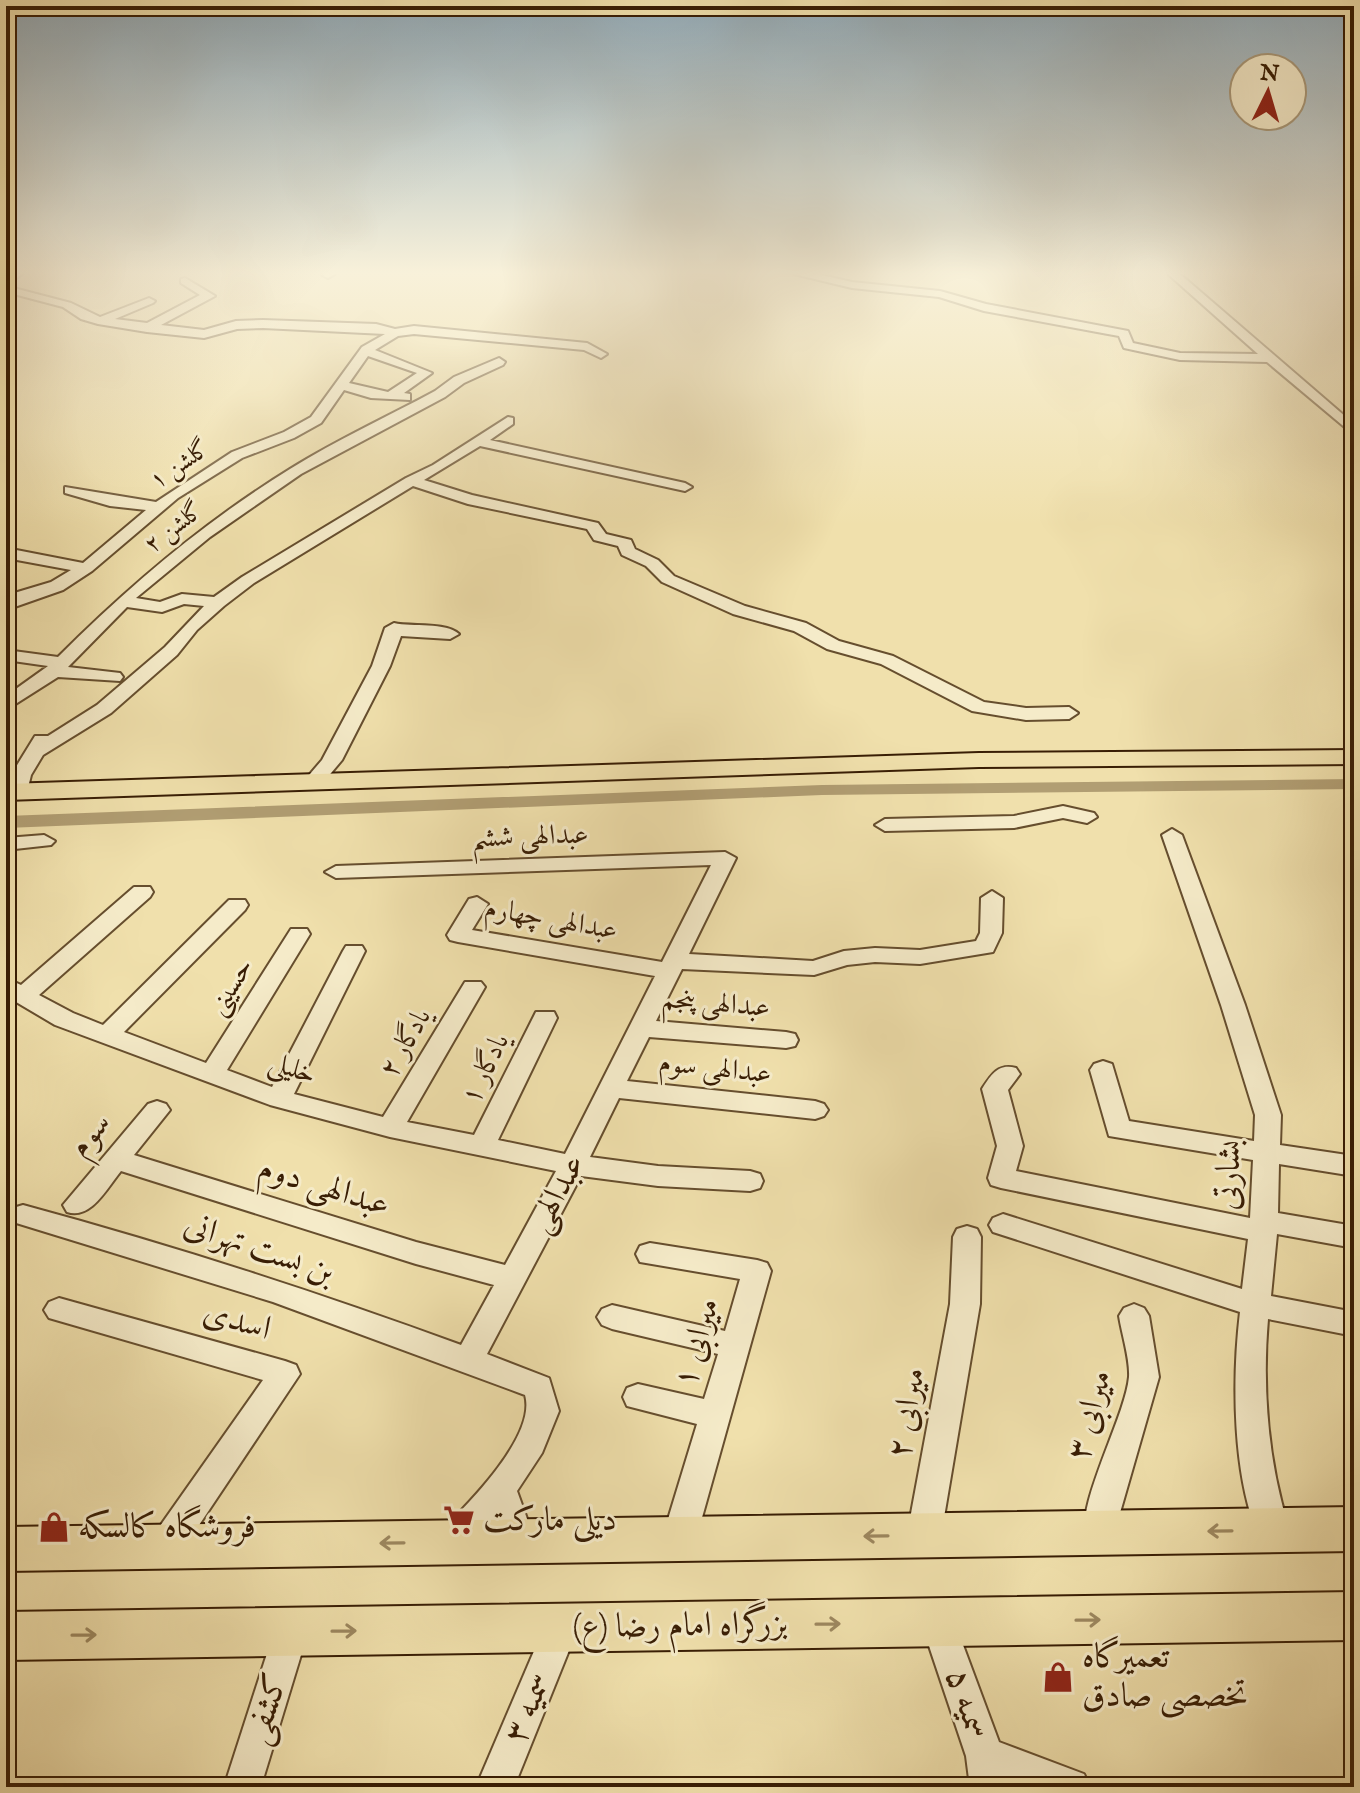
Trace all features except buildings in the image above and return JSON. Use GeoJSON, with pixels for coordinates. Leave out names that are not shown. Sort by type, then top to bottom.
{"type":"FeatureCollection","features":[{"type":"Feature","properties":{"kind":"highway"},"geometry":{"type":"LineString","coordinates":[[6,1549],[1354,1529]]}},
{"type":"Feature","properties":{"kind":"highway","name":"بزرگراه امام رضا (ع)"},"geometry":{"type":"LineString","coordinates":[[6,1636],[1354,1616]]}},
{"type":"Feature","properties":{"kind":"main road"},"geometry":{"type":"LineString","coordinates":[[13,792],[979,760],[1354,757]]}},
{"type":"Feature","properties":{"kind":"street","name":"گلشن ۱"},"geometry":{"type":"LineString","coordinates":[[10,600],[57,586],[86,568],[173,495],[237,455],[289,435],[316,420],[360,358]]}},
{"type":"Feature","properties":{"kind":"street"},"geometry":{"type":"LineString","coordinates":[[382,358],[426,373],[392,395]]}},
{"type":"Feature","properties":{"kind":"street"},"geometry":{"type":"LineString","coordinates":[[1212,358],[1270,358],[1354,431]]}},
{"type":"Feature","properties":{"kind":"street","name":"گلشن ۲"},"geometry":{"type":"LineString","coordinates":[[6,704],[58,667],[123,601],[195,540],[296,471],[423,403],[459,380],[499,362]]}},
{"type":"Feature","properties":{"kind":"street"},"geometry":{"type":"LineString","coordinates":[[340,385],[423,403]]}},
{"type":"Feature","properties":{"kind":"street"},"geometry":{"type":"LineString","coordinates":[[36,751],[72,732],[104,709],[171,651],[191,626],[248,580],[481,442],[508,421]]}},
{"type":"Feature","properties":{"kind":"street"},"geometry":{"type":"LineString","coordinates":[[481,442],[685,487]]}},
{"type":"Feature","properties":{"kind":"street"},"geometry":{"type":"LineString","coordinates":[[411,481],[468,499],[593,526],[600,537],[625,543],[628,552],[652,563],[668,579],[739,610],[800,627],[833,645],[887,660],[979,707],[1026,714],[1069,713]]}},
{"type":"Feature","properties":{"kind":"street"},"geometry":{"type":"LineString","coordinates":[[70,490],[110,501],[160,507]]}},
{"type":"Feature","properties":{"kind":"street"},"geometry":{"type":"LineString","coordinates":[[6,553],[86,568]]}},
{"type":"Feature","properties":{"kind":"street"},"geometry":{"type":"LineString","coordinates":[[123,601],[162,607],[182,599],[218,602]]}},
{"type":"Feature","properties":{"kind":"street"},"geometry":{"type":"LineString","coordinates":[[314,781],[331,766],[347,726],[375,683],[394,628],[405,632],[450,634]]}},
{"type":"Feature","properties":{"kind":"street"},"geometry":{"type":"LineString","coordinates":[[6,655],[114,677]]}},
{"type":"Feature","properties":{"kind":"street"},"geometry":{"type":"LineString","coordinates":[[13,792],[46,732]]}},
{"type":"Feature","properties":{"kind":"street"},"geometry":{"type":"LineString","coordinates":[[885,825],[1014,822],[1063,812],[1087,817]]}},
{"type":"Feature","properties":{"kind":"street","name":"بشارتی"},"geometry":{"type":"LineString","coordinates":[[1172,835],[1233,1005],[1268,1115],[1263,1226],[1249,1364],[1260,1490],[1273,1531]]}},
{"type":"Feature","properties":{"kind":"street"},"geometry":{"type":"LineString","coordinates":[[6,844],[44,841]]}},
{"type":"Feature","properties":{"kind":"street","name":"عبدالهی ششم"},"geometry":{"type":"LineString","coordinates":[[336,872],[725,858]]}},
{"type":"Feature","properties":{"kind":"street","name":"عبدالهی"},"geometry":{"type":"LineString","coordinates":[[469,1359],[573,1165],[725,858]]}},
{"type":"Feature","properties":{"kind":"street"},"geometry":{"type":"LineString","coordinates":[[14,991],[142,892]]}},
{"type":"Feature","properties":{"kind":"street"},"geometry":{"type":"LineString","coordinates":[[672,966],[773,964],[814,968],[844,958],[875,955],[920,957],[985,947],[991,933],[992,898]]}},
{"type":"Feature","properties":{"kind":"street","name":"عبدالهی چهارم"},"geometry":{"type":"LineString","coordinates":[[477,904],[458,935],[672,966]]}},
{"type":"Feature","properties":{"kind":"street"},"geometry":{"type":"LineString","coordinates":[[107,1035],[237,905]]}},
{"type":"Feature","properties":{"kind":"street","name":"حسینی"},"geometry":{"type":"LineString","coordinates":[[213,1072],[299,934]]}},
{"type":"Feature","properties":{"kind":"street"},"geometry":{"type":"LineString","coordinates":[[279,1099],[354,951]]}},
{"type":"Feature","properties":{"kind":"street","name":"یادگار ۲"},"geometry":{"type":"LineString","coordinates":[[390,1128],[473,987]]}},
{"type":"Feature","properties":{"kind":"street","name":"خلیلی"},"geometry":{"type":"LineString","coordinates":[[14,991],[64,1019],[279,1099],[390,1128],[573,1165],[658,1176],[750,1181]]}},
{"type":"Feature","properties":{"kind":"street","name":"یادگار ۱"},"geometry":{"type":"LineString","coordinates":[[481,1147],[545,1018]]}},
{"type":"Feature","properties":{"kind":"street","name":"عبدالهی پنجم"},"geometry":{"type":"LineString","coordinates":[[640,1028],[786,1040]]}},
{"type":"Feature","properties":{"kind":"street"},"geometry":{"type":"LineString","coordinates":[[1103,1070],[1118,1129],[1354,1166]]}},
{"type":"Feature","properties":{"kind":"street"},"geometry":{"type":"LineString","coordinates":[[1007,1074],[995,1089],[1010,1146],[1001,1178],[1263,1226],[1354,1237]]}},
{"type":"Feature","properties":{"kind":"street","name":"عبدالهی سوم"},"geometry":{"type":"LineString","coordinates":[[609,1088],[815,1110]]}},
{"type":"Feature","properties":{"kind":"street","name":"سوم"},"geometry":{"type":"LineString","coordinates":[[77,1205],[157,1110]]}},
{"type":"Feature","properties":{"kind":"street","name":"عبدالهی دوم"},"geometry":{"type":"LineString","coordinates":[[117,1160],[416,1253],[511,1278]]}},
{"type":"Feature","properties":{"kind":"street","name":"بن بست تهرانی"},"geometry":{"type":"LineString","coordinates":[[23,1215],[138,1246],[469,1359]]}},
{"type":"Feature","properties":{"kind":"street"},"geometry":{"type":"LineString","coordinates":[[1003,1225],[1255,1305],[1354,1324]]}},
{"type":"Feature","properties":{"kind":"street","name":"میرابی ۲"},"geometry":{"type":"LineString","coordinates":[[924,1535],[965,1304],[967,1237]]}},
{"type":"Feature","properties":{"kind":"street","name":"میرابی ۱"},"geometry":{"type":"LineString","coordinates":[[650,1254],[757,1271],[679,1539]]}},
{"type":"Feature","properties":{"kind":"street","name":"اسدی"},"geometry":{"type":"LineString","coordinates":[[59,1310],[285,1374],[165,1547]]}},
{"type":"Feature","properties":{"kind":"street","name":"میرابی ۳"},"geometry":{"type":"LineString","coordinates":[[1099,1533],[1104,1504],[1123,1452],[1144,1377],[1134,1316]]}},
{"type":"Feature","properties":{"kind":"street"},"geometry":{"type":"LineString","coordinates":[[612,1317],[735,1346]]}},
{"type":"Feature","properties":{"kind":"street"},"geometry":{"type":"LineString","coordinates":[[452,1543],[500,1488],[530,1441],[544,1409],[538,1387],[469,1359]]}},
{"type":"Feature","properties":{"kind":"street"},"geometry":{"type":"LineString","coordinates":[[638,1397],[715,1415]]}},
{"type":"Feature","properties":{"kind":"street"},"geometry":{"type":"LineString","coordinates":[[500,1488],[518,1541]]}},
{"type":"Feature","properties":{"kind":"street","name":"سمیه ۵"},"geometry":{"type":"LineString","coordinates":[[938,1622],[987,1771]]}},
{"type":"Feature","properties":{"kind":"street","name":"سمیه ۳"},"geometry":{"type":"LineString","coordinates":[[495,1787],[561,1628]]}},
{"type":"Feature","properties":{"kind":"street","name":"کشفی"},"geometry":{"type":"LineString","coordinates":[[242,1786],[291,1632]]}},
{"type":"Feature","properties":{"kind":"street"},"geometry":{"type":"LineString","coordinates":[[987,1771],[1071,1787]]}},
{"type":"Feature","properties":{"kind":"waterway"},"geometry":{"type":"LineString","coordinates":[[6,822],[822,790],[1354,784]]}},
{"type":"Feature","properties":{"kind":"place","name":"دیلی مارکت"},"geometry":{"type":"Point","coordinates":[459,1520]}},
{"type":"Feature","properties":{"kind":"place","name":"فروشگاه کالسکه"},"geometry":{"type":"Point","coordinates":[54,1527]}},
{"type":"Feature","properties":{"kind":"place","name":"تعمیرگاه تخصصی صادق"},"geometry":{"type":"Point","coordinates":[1058,1677]}}]}
